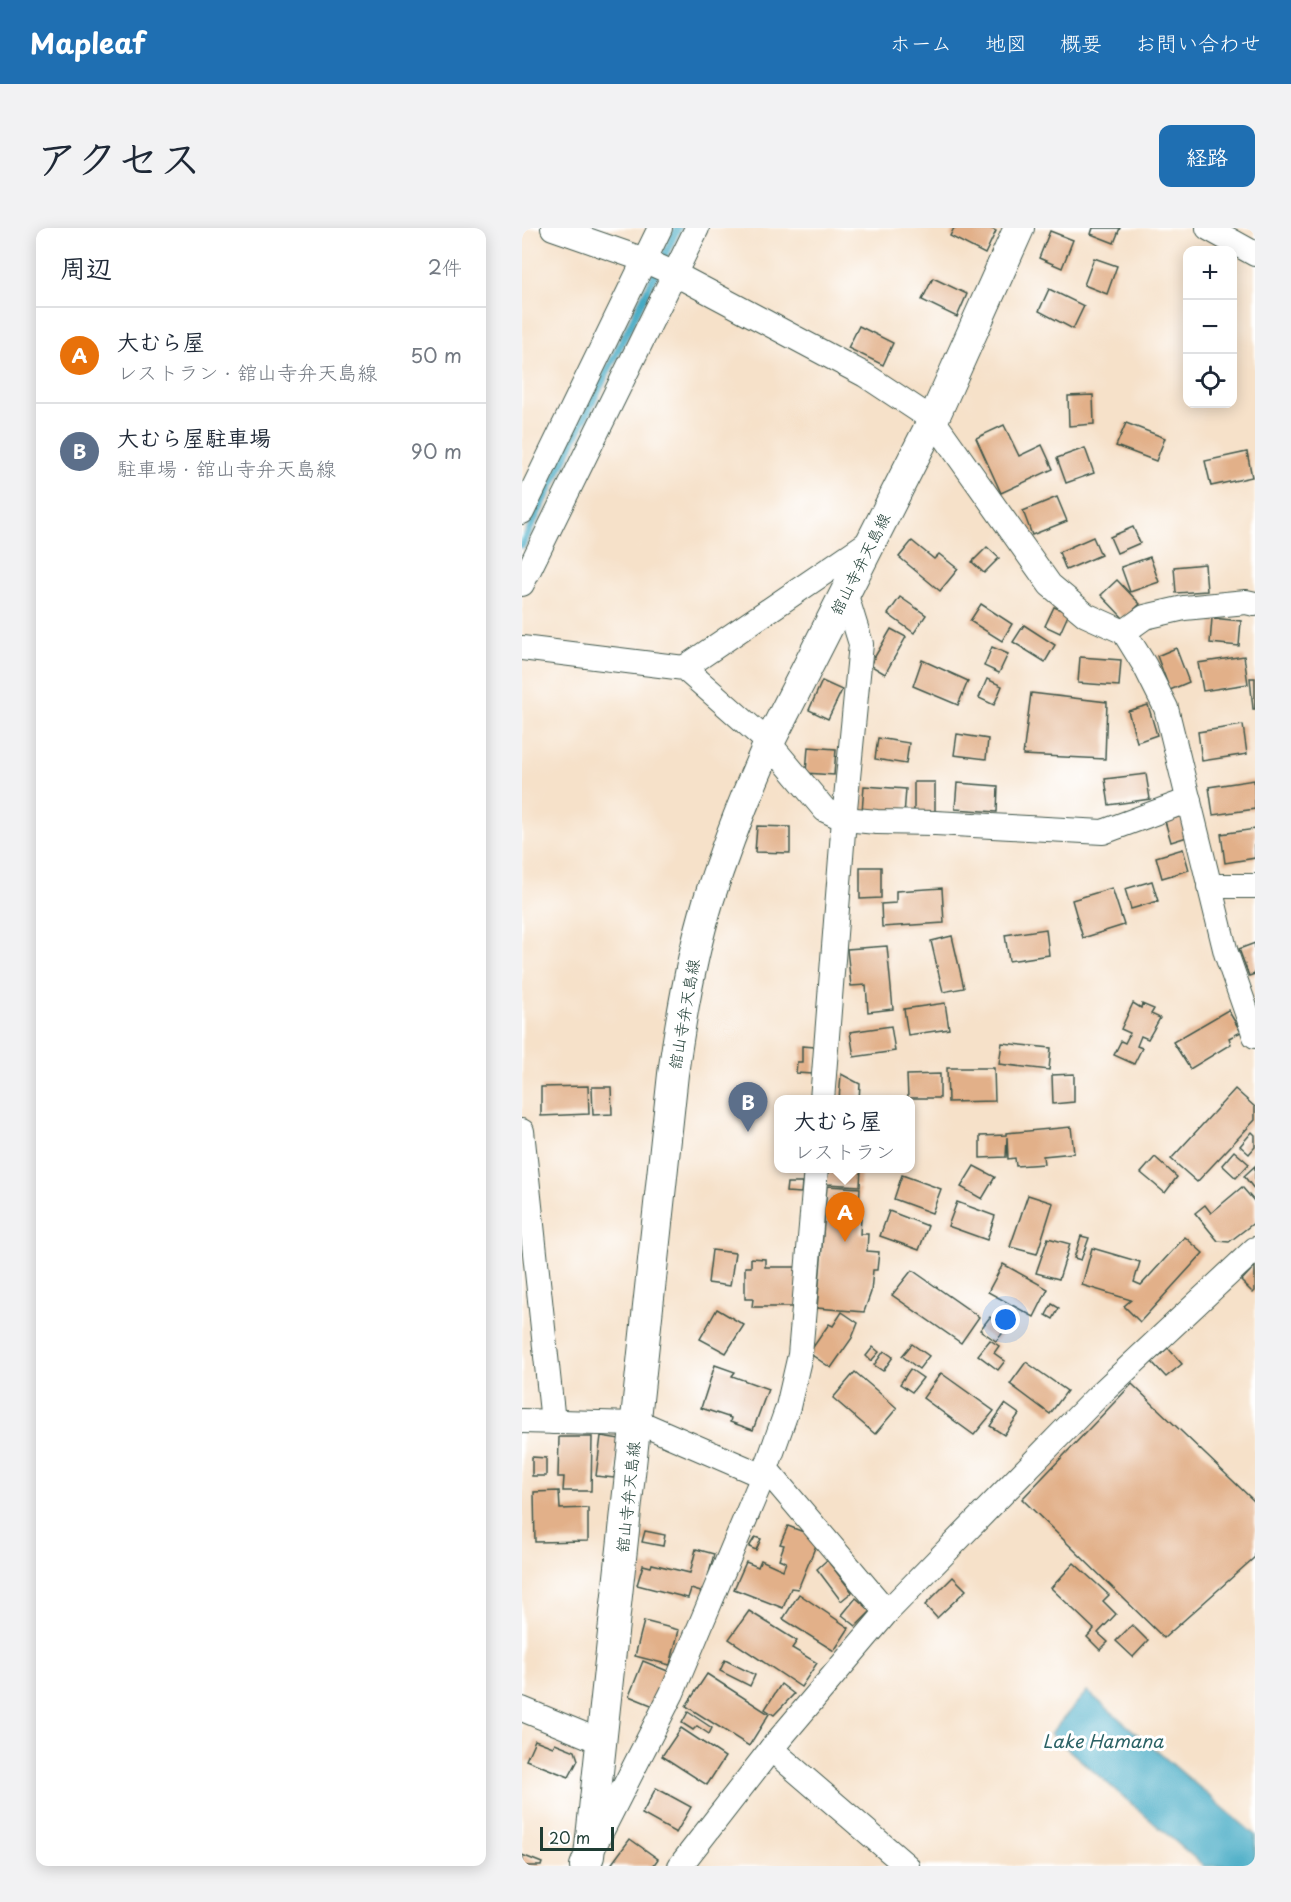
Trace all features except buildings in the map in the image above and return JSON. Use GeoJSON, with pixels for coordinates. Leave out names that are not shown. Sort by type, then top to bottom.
{"type":"FeatureCollection","features":[{"type":"Feature","properties":{"kind":"main road","name":"舘山寺弁天島線"},"geometry":{"type":"LineString","coordinates":[[587,1861],[602,1742],[673,1074],[681,1017],[693,960],[711,894],[745,796],[768,743],[933,420],[1019,228]]}},
{"type":"Feature","properties":{"kind":"street"},"geometry":{"type":"LineString","coordinates":[[554,228],[659,267],[865,375],[933,420],[1050,585],[1086,615],[1124,632],[1145,666],[1166,708],[1226,953],[1255,1036]]}},
{"type":"Feature","properties":{"kind":"street"},"geometry":{"type":"LineString","coordinates":[[522,584],[659,267],[660,228]]}},
{"type":"Feature","properties":{"kind":"street"},"geometry":{"type":"LineString","coordinates":[[522,512],[659,267],[696,228]]}},
{"type":"Feature","properties":{"kind":"street"},"geometry":{"type":"LineString","coordinates":[[1208,228],[1255,254]]}},
{"type":"Feature","properties":{"kind":"street"},"geometry":{"type":"LineString","coordinates":[[684,668],[872,540]]}},
{"type":"Feature","properties":{"kind":"street"},"geometry":{"type":"LineString","coordinates":[[822,1095],[844,819],[861,644],[845,592]]}},
{"type":"Feature","properties":{"kind":"street"},"geometry":{"type":"LineString","coordinates":[[1124,632],[1145,617],[1184,608],[1246,602],[1255,604]]}},
{"type":"Feature","properties":{"kind":"street"},"geometry":{"type":"LineString","coordinates":[[522,648],[684,668],[768,743],[825,810],[844,819],[1103,832],[1189,800]]}},
{"type":"Feature","properties":{"kind":"street"},"geometry":{"type":"LineString","coordinates":[[1209,886],[1255,886]]}},
{"type":"Feature","properties":{"kind":"street"},"geometry":{"type":"LineString","coordinates":[[522,1131],[554,1422]]}},
{"type":"Feature","properties":{"kind":"street"},"geometry":{"type":"LineString","coordinates":[[587,1861],[672,1693],[764,1473],[788,1407],[800,1354],[816,1173]]}},
{"type":"Feature","properties":{"kind":"street"},"geometry":{"type":"LineString","coordinates":[[680,1866],[771,1749],[887,1612],[1096,1398],[1255,1249]]}},
{"type":"Feature","properties":{"kind":"street"},"geometry":{"type":"LineString","coordinates":[[522,1421],[636,1422],[764,1473],[887,1612]]}},
{"type":"Feature","properties":{"kind":"street"},"geometry":{"type":"LineString","coordinates":[[522,1709],[602,1742]]}},
{"type":"Feature","properties":{"kind":"street"},"geometry":{"type":"LineString","coordinates":[[771,1749],[906,1866]]}},
{"type":"Feature","properties":{"kind":"water","name":"Lake Hamana"},"geometry":{"type":"Polygon","coordinates":[[[1087,1691],[1255,1835],[1255,1866],[1204,1866],[1050,1734],[1087,1691]]]}},
{"type":"Feature","properties":{"kind":"waterway"},"geometry":{"type":"LineString","coordinates":[[522,545],[678,228]]}},
{"type":"Feature","properties":{"kind":"place","name":"大むら屋駐車場"},"geometry":{"type":"Point","coordinates":[748,1132]}},
{"type":"Feature","properties":{"kind":"place","name":"大むら屋"},"geometry":{"type":"Point","coordinates":[845,1242]}}]}
